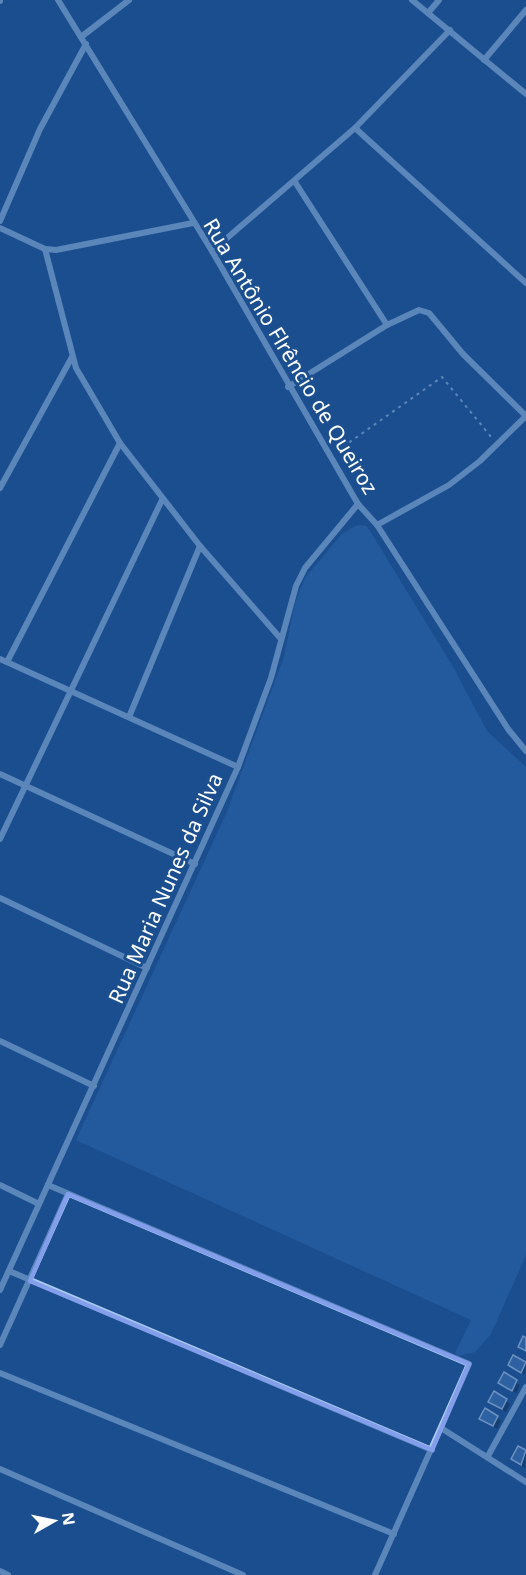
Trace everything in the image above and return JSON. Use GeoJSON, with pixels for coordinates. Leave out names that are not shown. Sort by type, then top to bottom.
{"type":"FeatureCollection","features":[{"type":"Feature","properties":{"kind":"street","name":"Rua Antônio Flrêncio de Queiroz"},"geometry":{"type":"LineString","coordinates":[[58,0],[213,251],[288,387],[358,504],[377,525],[508,729],[526,751]]}},
{"type":"Feature","properties":{"kind":"street"},"geometry":{"type":"LineString","coordinates":[[0,221],[40,129],[84,41],[129,0]]}},
{"type":"Feature","properties":{"kind":"street"},"geometry":{"type":"LineString","coordinates":[[412,0],[526,94]]}},
{"type":"Feature","properties":{"kind":"street"},"geometry":{"type":"LineString","coordinates":[[428,13],[439,0]]}},
{"type":"Feature","properties":{"kind":"street"},"geometry":{"type":"LineString","coordinates":[[484,60],[526,10]]}},
{"type":"Feature","properties":{"kind":"street"},"geometry":{"type":"LineString","coordinates":[[213,251],[355,128],[450,30]]}},
{"type":"Feature","properties":{"kind":"street"},"geometry":{"type":"LineString","coordinates":[[355,128],[526,283]]}},
{"type":"Feature","properties":{"kind":"street"},"geometry":{"type":"LineString","coordinates":[[295,182],[387,325]]}},
{"type":"Feature","properties":{"kind":"street"},"geometry":{"type":"LineString","coordinates":[[0,228],[45,249],[66,249],[194,223]]}},
{"type":"Feature","properties":{"kind":"street"},"geometry":{"type":"LineString","coordinates":[[45,249],[76,368],[120,442],[162,500],[281,639]]}},
{"type":"Feature","properties":{"kind":"street"},"geometry":{"type":"LineString","coordinates":[[288,387],[413,310],[429,313],[463,354],[526,416],[449,485],[377,525]]}},
{"type":"Feature","properties":{"kind":"street"},"geometry":{"type":"LineString","coordinates":[[0,488],[72,357]]}},
{"type":"Feature","properties":{"kind":"street"},"geometry":{"type":"LineString","coordinates":[[7,662],[120,442]]}},
{"type":"Feature","properties":{"kind":"street"},"geometry":{"type":"LineString","coordinates":[[0,839],[162,500]]}},
{"type":"Feature","properties":{"kind":"street","name":"Rua Maria Nunes da Silva"},"geometry":{"type":"LineString","coordinates":[[0,1290],[238,767],[271,678],[292,597],[305,568],[358,504]]}},
{"type":"Feature","properties":{"kind":"street"},"geometry":{"type":"LineString","coordinates":[[129,717],[200,546]]}},
{"type":"Feature","properties":{"kind":"street"},"geometry":{"type":"LineString","coordinates":[[0,659],[238,767]]}},
{"type":"Feature","properties":{"kind":"street"},"geometry":{"type":"LineString","coordinates":[[0,774],[195,864]]}},
{"type":"Feature","properties":{"kind":"street"},"geometry":{"type":"LineString","coordinates":[[0,898],[147,968]]}},
{"type":"Feature","properties":{"kind":"street"},"geometry":{"type":"LineString","coordinates":[[0,1041],[94,1086]]}},
{"type":"Feature","properties":{"kind":"street"},"geometry":{"type":"LineString","coordinates":[[0,1185],[39,1204]]}},
{"type":"Feature","properties":{"kind":"street"},"geometry":{"type":"LineString","coordinates":[[48,1185],[469,1364],[375,1575]]}},
{"type":"Feature","properties":{"kind":"street"},"geometry":{"type":"LineString","coordinates":[[0,1345],[68,1194]]}},
{"type":"Feature","properties":{"kind":"street"},"geometry":{"type":"LineString","coordinates":[[9,1271],[432,1450]]}},
{"type":"Feature","properties":{"kind":"street"},"geometry":{"type":"LineString","coordinates":[[0,1373],[394,1534]]}},
{"type":"Feature","properties":{"kind":"street"},"geometry":{"type":"LineString","coordinates":[[488,1456],[526,1387]]}},
{"type":"Feature","properties":{"kind":"street"},"geometry":{"type":"LineString","coordinates":[[441,1428],[526,1482]]}},
{"type":"Feature","properties":{"kind":"street"},"geometry":{"type":"LineString","coordinates":[[0,1469],[243,1575]]}},
{"type":"Feature","properties":{"kind":"street"},"geometry":{"type":"LineString","coordinates":[[0,1571],[8,1575]]}},
{"type":"Feature","properties":{"kind":"path"},"geometry":{"type":"LineString","coordinates":[[329,456],[442,377],[497,444]]}},
{"type":"Feature","properties":{"kind":"highlighted area"},"geometry":{"type":"Polygon","coordinates":[[[68,1194],[469,1364],[432,1450],[30,1281],[68,1194]]]}},
{"type":"Feature","properties":{"kind":"shaded area"},"geometry":{"type":"Polygon","coordinates":[[[357,525],[366,526],[370,531],[452,665],[487,731],[526,767],[526,1255],[491,1334],[475,1352],[458,1356],[455,1353],[471,1320],[76,1140],[226,814],[284,657],[295,603],[305,578],[342,534],[357,525]]]}},
{"type":"Feature","properties":{"kind":"building"},"geometry":{"type":"Polygon","coordinates":[[[523,1336],[526,1338],[526,1351],[518,1347],[523,1336]]]}},
{"type":"Feature","properties":{"kind":"building"},"geometry":{"type":"Polygon","coordinates":[[[513,1355],[526,1362],[521,1373],[508,1365],[513,1355]]]}},
{"type":"Feature","properties":{"kind":"building"},"geometry":{"type":"Polygon","coordinates":[[[504,1372],[517,1380],[512,1391],[498,1383],[504,1372]]]}},
{"type":"Feature","properties":{"kind":"building"},"geometry":{"type":"Polygon","coordinates":[[[494,1391],[507,1399],[502,1409],[488,1402],[494,1391]]]}},
{"type":"Feature","properties":{"kind":"building"},"geometry":{"type":"Polygon","coordinates":[[[485,1408],[498,1416],[493,1426],[479,1419],[485,1408]]]}},
{"type":"Feature","properties":{"kind":"building"},"geometry":{"type":"Polygon","coordinates":[[[518,1446],[526,1450],[521,1465],[511,1459],[518,1446]]]}}]}
